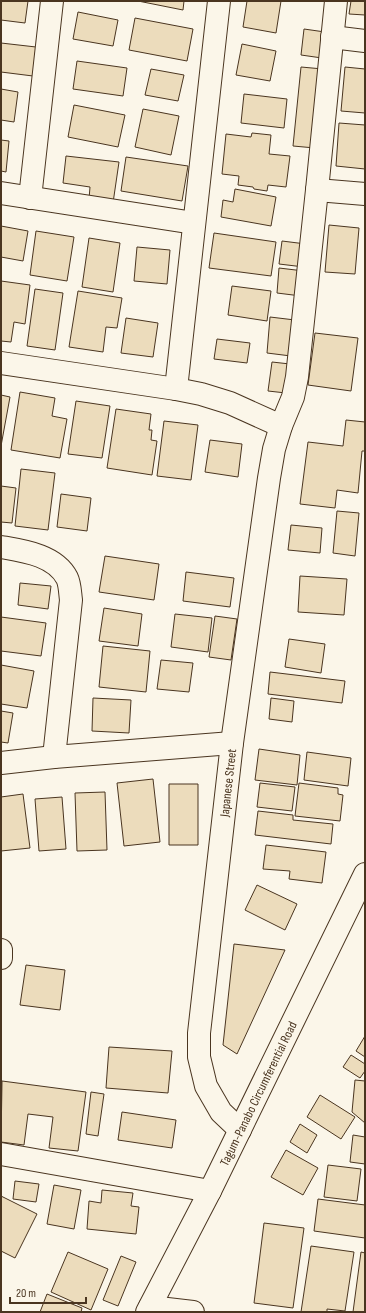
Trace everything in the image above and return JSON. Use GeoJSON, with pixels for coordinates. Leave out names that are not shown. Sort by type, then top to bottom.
{"type":"FeatureCollection","features":[{"type":"Feature","properties":{"kind":"street"},"geometry":{"type":"LineString","coordinates":[[30,198],[52,1]]}},
{"type":"Feature","properties":{"kind":"street"},"geometry":{"type":"LineString","coordinates":[[176,389],[218,1]]}},
{"type":"Feature","properties":{"kind":"street","name":"Japanese Street"},"geometry":{"type":"LineString","coordinates":[[240,1130],[221,1112],[206,1086],[199,1057],[199,1033],[232,743],[268,478],[274,449],[281,426],[293,397],[297,377],[336,1]]}},
{"type":"Feature","properties":{"kind":"street"},"geometry":{"type":"LineString","coordinates":[[332,37],[365,41]]}},
{"type":"Feature","properties":{"kind":"street"},"geometry":{"type":"LineString","coordinates":[[317,190],[365,194]]}},
{"type":"Feature","properties":{"kind":"street"},"geometry":{"type":"LineString","coordinates":[[1,193],[194,223]]}},
{"type":"Feature","properties":{"kind":"street"},"geometry":{"type":"LineString","coordinates":[[1,363],[201,394],[230,403],[281,426]]}},
{"type":"Feature","properties":{"kind":"street"},"geometry":{"type":"LineString","coordinates":[[1,547],[39,556],[57,564],[68,579],[71,600],[54,758]]}},
{"type":"Feature","properties":{"kind":"street"},"geometry":{"type":"LineString","coordinates":[[1,763],[232,743]]}},
{"type":"Feature","properties":{"kind":"street","name":"Tagum-Panabo Circumferential Road"},"geometry":{"type":"LineString","coordinates":[[148,1309],[240,1130],[365,874]]}},
{"type":"Feature","properties":{"kind":"street"},"geometry":{"type":"LineString","coordinates":[[1,950],[1,958]]}},
{"type":"Feature","properties":{"kind":"street"},"geometry":{"type":"LineString","coordinates":[[1,1154],[210,1190]]}},
{"type":"Feature","properties":{"kind":"street"},"geometry":{"type":"LineString","coordinates":[[148,1309],[193,1312]]}},
{"type":"Feature","properties":{"kind":"building"},"geometry":{"type":"Polygon","coordinates":[[[1,1],[28,1],[25,23],[1,20],[1,1]]]}},
{"type":"Feature","properties":{"kind":"building"},"geometry":{"type":"Polygon","coordinates":[[[138,1],[184,1],[183,10],[138,1]]]}},
{"type":"Feature","properties":{"kind":"building"},"geometry":{"type":"Polygon","coordinates":[[[247,1],[281,1],[276,33],[243,27],[247,1]]]}},
{"type":"Feature","properties":{"kind":"building"},"geometry":{"type":"Polygon","coordinates":[[[351,1],[365,1],[365,15],[349,14],[351,1]]]}},
{"type":"Feature","properties":{"kind":"building"},"geometry":{"type":"Polygon","coordinates":[[[78,12],[118,20],[113,46],[73,39],[78,12]]]}},
{"type":"Feature","properties":{"kind":"building"},"geometry":{"type":"Polygon","coordinates":[[[135,18],[193,29],[187,61],[129,50],[135,18]]]}},
{"type":"Feature","properties":{"kind":"building"},"geometry":{"type":"Polygon","coordinates":[[[304,29],[325,32],[322,58],[301,55],[304,29]]]}},
{"type":"Feature","properties":{"kind":"building"},"geometry":{"type":"Polygon","coordinates":[[[1,43],[36,47],[33,76],[1,72],[1,43]]]}},
{"type":"Feature","properties":{"kind":"building"},"geometry":{"type":"Polygon","coordinates":[[[242,44],[276,51],[270,81],[236,75],[242,44]]]}},
{"type":"Feature","properties":{"kind":"building"},"geometry":{"type":"Polygon","coordinates":[[[77,61],[127,68],[123,96],[73,89],[77,61]]]}},
{"type":"Feature","properties":{"kind":"building"},"geometry":{"type":"Polygon","coordinates":[[[301,67],[323,69],[315,148],[293,146],[301,67]]]}},
{"type":"Feature","properties":{"kind":"building"},"geometry":{"type":"Polygon","coordinates":[[[345,67],[365,69],[365,113],[341,111],[345,67]]]}},
{"type":"Feature","properties":{"kind":"building"},"geometry":{"type":"Polygon","coordinates":[[[151,69],[184,75],[178,101],[145,95],[151,69]]]}},
{"type":"Feature","properties":{"kind":"building"},"geometry":{"type":"Polygon","coordinates":[[[1,89],[18,92],[14,122],[1,120],[1,89]]]}},
{"type":"Feature","properties":{"kind":"building"},"geometry":{"type":"Polygon","coordinates":[[[244,94],[287,99],[284,128],[241,123],[244,94]]]}},
{"type":"Feature","properties":{"kind":"building"},"geometry":{"type":"Polygon","coordinates":[[[74,105],[125,115],[118,147],[68,137],[74,105]]]}},
{"type":"Feature","properties":{"kind":"building"},"geometry":{"type":"Polygon","coordinates":[[[143,109],[179,116],[171,155],[135,147],[143,109]]]}},
{"type":"Feature","properties":{"kind":"building"},"geometry":{"type":"Polygon","coordinates":[[[339,123],[365,125],[365,169],[336,166],[339,123]]]}},
{"type":"Feature","properties":{"kind":"building"},"geometry":{"type":"Polygon","coordinates":[[[252,133],[271,135],[269,154],[290,156],[286,187],[268,185],[267,191],[254,189],[253,187],[238,185],[239,176],[222,174],[226,134],[251,137],[252,133]]]}},
{"type":"Feature","properties":{"kind":"building"},"geometry":{"type":"Polygon","coordinates":[[[1,140],[9,141],[6,172],[1,171],[1,140]]]}},
{"type":"Feature","properties":{"kind":"building"},"geometry":{"type":"Polygon","coordinates":[[[66,156],[119,162],[113,203],[89,199],[90,187],[63,183],[66,156]]]}},
{"type":"Feature","properties":{"kind":"building"},"geometry":{"type":"Polygon","coordinates":[[[126,157],[188,166],[182,201],[121,191],[126,157]]]}},
{"type":"Feature","properties":{"kind":"building"},"geometry":{"type":"Polygon","coordinates":[[[235,189],[276,197],[271,226],[221,217],[223,200],[233,202],[235,189]]]}},
{"type":"Feature","properties":{"kind":"building"},"geometry":{"type":"Polygon","coordinates":[[[329,225],[359,228],[355,274],[325,272],[329,225]]]}},
{"type":"Feature","properties":{"kind":"building"},"geometry":{"type":"Polygon","coordinates":[[[1,226],[28,231],[23,261],[1,257],[1,226]]]}},
{"type":"Feature","properties":{"kind":"building"},"geometry":{"type":"Polygon","coordinates":[[[36,231],[74,237],[67,281],[30,275],[36,231]]]}},
{"type":"Feature","properties":{"kind":"building"},"geometry":{"type":"Polygon","coordinates":[[[214,233],[276,242],[271,276],[209,268],[214,233]]]}},
{"type":"Feature","properties":{"kind":"building"},"geometry":{"type":"Polygon","coordinates":[[[89,238],[120,243],[113,292],[82,287],[89,238]]]}},
{"type":"Feature","properties":{"kind":"building"},"geometry":{"type":"Polygon","coordinates":[[[282,241],[306,244],[304,267],[279,264],[282,241]]]}},
{"type":"Feature","properties":{"kind":"building"},"geometry":{"type":"Polygon","coordinates":[[[137,247],[170,250],[167,284],[134,281],[137,247]]]}},
{"type":"Feature","properties":{"kind":"building"},"geometry":{"type":"Polygon","coordinates":[[[279,268],[304,271],[301,296],[277,293],[279,268]]]}},
{"type":"Feature","properties":{"kind":"building"},"geometry":{"type":"Polygon","coordinates":[[[1,281],[30,285],[25,324],[14,322],[11,342],[1,341],[1,281]]]}},
{"type":"Feature","properties":{"kind":"building"},"geometry":{"type":"Polygon","coordinates":[[[232,286],[271,291],[267,321],[228,315],[232,286]]]}},
{"type":"Feature","properties":{"kind":"building"},"geometry":{"type":"Polygon","coordinates":[[[35,289],[63,293],[55,350],[27,346],[35,289]]]}},
{"type":"Feature","properties":{"kind":"building"},"geometry":{"type":"Polygon","coordinates":[[[78,291],[122,298],[117,328],[106,327],[103,352],[69,347],[78,291]]]}},
{"type":"Feature","properties":{"kind":"building"},"geometry":{"type":"Polygon","coordinates":[[[270,317],[295,320],[291,356],[267,353],[270,317]]]}},
{"type":"Feature","properties":{"kind":"building"},"geometry":{"type":"Polygon","coordinates":[[[126,318],[158,323],[153,357],[121,353],[126,318]]]}},
{"type":"Feature","properties":{"kind":"building"},"geometry":{"type":"Polygon","coordinates":[[[315,333],[358,338],[351,391],[308,385],[315,333]]]}},
{"type":"Feature","properties":{"kind":"building"},"geometry":{"type":"Polygon","coordinates":[[[217,339],[250,343],[247,363],[214,359],[217,339]]]}},
{"type":"Feature","properties":{"kind":"building"},"geometry":{"type":"Polygon","coordinates":[[[272,362],[290,364],[286,393],[268,391],[272,362]]]}},
{"type":"Feature","properties":{"kind":"building"},"geometry":{"type":"Polygon","coordinates":[[[20,392],[55,398],[52,416],[67,419],[60,458],[11,450],[20,392]]]}},
{"type":"Feature","properties":{"kind":"building"},"geometry":{"type":"Polygon","coordinates":[[[1,395],[10,397],[1,446],[1,395]]]}},
{"type":"Feature","properties":{"kind":"building"},"geometry":{"type":"Polygon","coordinates":[[[76,401],[110,406],[102,458],[68,454],[76,401]]]}},
{"type":"Feature","properties":{"kind":"building"},"geometry":{"type":"Polygon","coordinates":[[[116,409],[151,414],[149,430],[152,430],[151,440],[157,441],[152,475],[107,468],[116,409]]]}},
{"type":"Feature","properties":{"kind":"building"},"geometry":{"type":"Polygon","coordinates":[[[346,420],[365,422],[365,451],[362,451],[358,493],[337,490],[335,508],[300,504],[308,442],[343,446],[346,420]]]}},
{"type":"Feature","properties":{"kind":"building"},"geometry":{"type":"Polygon","coordinates":[[[164,421],[198,425],[191,480],[157,476],[164,421]]]}},
{"type":"Feature","properties":{"kind":"building"},"geometry":{"type":"Polygon","coordinates":[[[210,440],[242,444],[238,477],[205,472],[210,440]]]}},
{"type":"Feature","properties":{"kind":"building"},"geometry":{"type":"Polygon","coordinates":[[[21,469],[55,473],[48,530],[15,526],[21,469]]]}},
{"type":"Feature","properties":{"kind":"building"},"geometry":{"type":"Polygon","coordinates":[[[1,486],[16,488],[12,523],[1,522],[1,486]]]}},
{"type":"Feature","properties":{"kind":"building"},"geometry":{"type":"Polygon","coordinates":[[[61,494],[91,498],[87,531],[57,527],[61,494]]]}},
{"type":"Feature","properties":{"kind":"building"},"geometry":{"type":"Polygon","coordinates":[[[337,511],[359,513],[355,556],[333,553],[337,511]]]}},
{"type":"Feature","properties":{"kind":"building"},"geometry":{"type":"Polygon","coordinates":[[[291,525],[322,528],[320,553],[288,550],[291,525]]]}},
{"type":"Feature","properties":{"kind":"building"},"geometry":{"type":"Polygon","coordinates":[[[105,556],[159,564],[154,600],[99,592],[105,556]]]}},
{"type":"Feature","properties":{"kind":"building"},"geometry":{"type":"Polygon","coordinates":[[[186,572],[234,578],[230,607],[183,601],[186,572]]]}},
{"type":"Feature","properties":{"kind":"building"},"geometry":{"type":"Polygon","coordinates":[[[300,576],[347,579],[344,615],[298,612],[300,576]]]}},
{"type":"Feature","properties":{"kind":"building"},"geometry":{"type":"Polygon","coordinates":[[[20,583],[51,586],[48,609],[18,605],[20,583]]]}},
{"type":"Feature","properties":{"kind":"building"},"geometry":{"type":"Polygon","coordinates":[[[104,608],[142,614],[138,646],[99,641],[104,608]]]}},
{"type":"Feature","properties":{"kind":"building"},"geometry":{"type":"Polygon","coordinates":[[[175,614],[212,618],[208,652],[171,647],[175,614]]]}},
{"type":"Feature","properties":{"kind":"building"},"geometry":{"type":"Polygon","coordinates":[[[215,616],[237,619],[231,660],[209,657],[215,616]]]}},
{"type":"Feature","properties":{"kind":"building"},"geometry":{"type":"Polygon","coordinates":[[[1,617],[46,623],[41,656],[1,651],[1,617]]]}},
{"type":"Feature","properties":{"kind":"building"},"geometry":{"type":"Polygon","coordinates":[[[289,639],[325,644],[321,673],[285,667],[289,639]]]}},
{"type":"Feature","properties":{"kind":"building"},"geometry":{"type":"Polygon","coordinates":[[[103,646],[150,651],[146,692],[99,687],[103,646]]]}},
{"type":"Feature","properties":{"kind":"building"},"geometry":{"type":"Polygon","coordinates":[[[161,660],[193,663],[189,692],[157,689],[161,660]]]}},
{"type":"Feature","properties":{"kind":"building"},"geometry":{"type":"Polygon","coordinates":[[[1,665],[34,671],[27,708],[1,704],[1,665]]]}},
{"type":"Feature","properties":{"kind":"building"},"geometry":{"type":"Polygon","coordinates":[[[270,672],[345,681],[342,703],[268,694],[270,672]]]}},
{"type":"Feature","properties":{"kind":"building"},"geometry":{"type":"Polygon","coordinates":[[[93,698],[131,700],[129,733],[92,731],[93,698]]]}},
{"type":"Feature","properties":{"kind":"building"},"geometry":{"type":"Polygon","coordinates":[[[271,698],[294,701],[292,722],[269,719],[271,698]]]}},
{"type":"Feature","properties":{"kind":"building"},"geometry":{"type":"Polygon","coordinates":[[[1,711],[13,713],[8,743],[1,742],[1,711]]]}},
{"type":"Feature","properties":{"kind":"building"},"geometry":{"type":"Polygon","coordinates":[[[259,749],[300,755],[297,785],[255,780],[259,749]]]}},
{"type":"Feature","properties":{"kind":"building"},"geometry":{"type":"Polygon","coordinates":[[[307,752],[351,758],[348,786],[304,780],[307,752]]]}},
{"type":"Feature","properties":{"kind":"building"},"geometry":{"type":"Polygon","coordinates":[[[153,779],[160,842],[124,846],[117,783],[153,779]]]}},
{"type":"Feature","properties":{"kind":"building"},"geometry":{"type":"Polygon","coordinates":[[[260,783],[295,787],[292,811],[257,807],[260,783]]]}},
{"type":"Feature","properties":{"kind":"building"},"geometry":{"type":"Polygon","coordinates":[[[299,783],[338,788],[338,794],[343,795],[340,821],[295,816],[299,783]]]}},
{"type":"Feature","properties":{"kind":"building"},"geometry":{"type":"Polygon","coordinates":[[[169,784],[198,784],[198,845],[169,845],[169,784]]]}},
{"type":"Feature","properties":{"kind":"building"},"geometry":{"type":"Polygon","coordinates":[[[105,792],[107,850],[77,851],[75,793],[105,792]]]}},
{"type":"Feature","properties":{"kind":"building"},"geometry":{"type":"Polygon","coordinates":[[[23,794],[30,848],[1,851],[1,797],[23,794]]]}},
{"type":"Feature","properties":{"kind":"building"},"geometry":{"type":"Polygon","coordinates":[[[62,797],[66,849],[39,851],[35,799],[62,797]]]}},
{"type":"Feature","properties":{"kind":"building"},"geometry":{"type":"Polygon","coordinates":[[[258,811],[293,815],[293,820],[333,824],[331,844],[255,835],[258,811]]]}},
{"type":"Feature","properties":{"kind":"building"},"geometry":{"type":"Polygon","coordinates":[[[266,845],[326,852],[322,883],[289,879],[290,871],[263,869],[266,845]]]}},
{"type":"Feature","properties":{"kind":"building"},"geometry":{"type":"Polygon","coordinates":[[[257,885],[297,904],[285,930],[245,910],[257,885]]]}},
{"type":"Feature","properties":{"kind":"building"},"geometry":{"type":"Polygon","coordinates":[[[234,944],[285,950],[237,1054],[223,1045],[234,944]]]}},
{"type":"Feature","properties":{"kind":"building"},"geometry":{"type":"Polygon","coordinates":[[[26,965],[65,970],[60,1010],[20,1005],[26,965]]]}},
{"type":"Feature","properties":{"kind":"building"},"geometry":{"type":"Polygon","coordinates":[[[365,1036],[365,1057],[356,1051],[365,1036]]]}},
{"type":"Feature","properties":{"kind":"building"},"geometry":{"type":"Polygon","coordinates":[[[109,1047],[172,1051],[168,1093],[106,1088],[109,1047]]]}},
{"type":"Feature","properties":{"kind":"building"},"geometry":{"type":"Polygon","coordinates":[[[351,1055],[365,1064],[365,1071],[360,1078],[343,1067],[351,1055]]]}},
{"type":"Feature","properties":{"kind":"building"},"geometry":{"type":"Polygon","coordinates":[[[355,1080],[365,1081],[365,1123],[352,1112],[355,1080]]]}},
{"type":"Feature","properties":{"kind":"building"},"geometry":{"type":"Polygon","coordinates":[[[2,1081],[86,1092],[78,1151],[49,1148],[53,1117],[28,1114],[24,1145],[1,1142],[2,1081]]]}},
{"type":"Feature","properties":{"kind":"building"},"geometry":{"type":"Polygon","coordinates":[[[91,1092],[104,1094],[98,1136],[86,1134],[91,1092]]]}},
{"type":"Feature","properties":{"kind":"building"},"geometry":{"type":"Polygon","coordinates":[[[320,1095],[355,1117],[341,1139],[307,1117],[320,1095]]]}},
{"type":"Feature","properties":{"kind":"building"},"geometry":{"type":"Polygon","coordinates":[[[122,1112],[176,1120],[172,1148],[118,1140],[122,1112]]]}},
{"type":"Feature","properties":{"kind":"building"},"geometry":{"type":"Polygon","coordinates":[[[300,1124],[317,1135],[307,1153],[290,1142],[300,1124]]]}},
{"type":"Feature","properties":{"kind":"building"},"geometry":{"type":"Polygon","coordinates":[[[353,1135],[365,1137],[365,1164],[350,1162],[353,1135]]]}},
{"type":"Feature","properties":{"kind":"building"},"geometry":{"type":"Polygon","coordinates":[[[286,1150],[318,1168],[303,1195],[271,1177],[286,1150]]]}},
{"type":"Feature","properties":{"kind":"building"},"geometry":{"type":"Polygon","coordinates":[[[328,1165],[361,1169],[357,1201],[324,1197],[328,1165]]]}},
{"type":"Feature","properties":{"kind":"building"},"geometry":{"type":"Polygon","coordinates":[[[15,1181],[39,1184],[36,1202],[13,1199],[15,1181]]]}},
{"type":"Feature","properties":{"kind":"building"},"geometry":{"type":"Polygon","coordinates":[[[54,1185],[81,1190],[74,1229],[47,1224],[54,1185]]]}},
{"type":"Feature","properties":{"kind":"building"},"geometry":{"type":"Polygon","coordinates":[[[102,1190],[133,1193],[131,1206],[139,1207],[136,1234],[87,1229],[89,1201],[101,1203],[102,1190]]]}},
{"type":"Feature","properties":{"kind":"building"},"geometry":{"type":"Polygon","coordinates":[[[1,1196],[37,1214],[15,1258],[1,1251],[1,1196]]]}},
{"type":"Feature","properties":{"kind":"building"},"geometry":{"type":"Polygon","coordinates":[[[318,1199],[365,1205],[365,1238],[314,1231],[318,1199]]]}},
{"type":"Feature","properties":{"kind":"building"},"geometry":{"type":"Polygon","coordinates":[[[264,1223],[304,1228],[293,1308],[254,1303],[264,1223]]]}},
{"type":"Feature","properties":{"kind":"building"},"geometry":{"type":"Polygon","coordinates":[[[311,1246],[354,1252],[345,1311],[327,1309],[327,1312],[301,1312],[311,1246]]]}},
{"type":"Feature","properties":{"kind":"building"},"geometry":{"type":"Polygon","coordinates":[[[68,1252],[108,1269],[91,1310],[51,1292],[68,1252]]]}},
{"type":"Feature","properties":{"kind":"building"},"geometry":{"type":"Polygon","coordinates":[[[361,1252],[365,1253],[365,1312],[353,1312],[361,1252]]]}},
{"type":"Feature","properties":{"kind":"building"},"geometry":{"type":"Polygon","coordinates":[[[121,1256],[136,1262],[118,1306],[103,1300],[121,1256]]]}},
{"type":"Feature","properties":{"kind":"building"},"geometry":{"type":"Polygon","coordinates":[[[47,1294],[82,1308],[81,1312],[40,1312],[47,1294]]]}}]}
